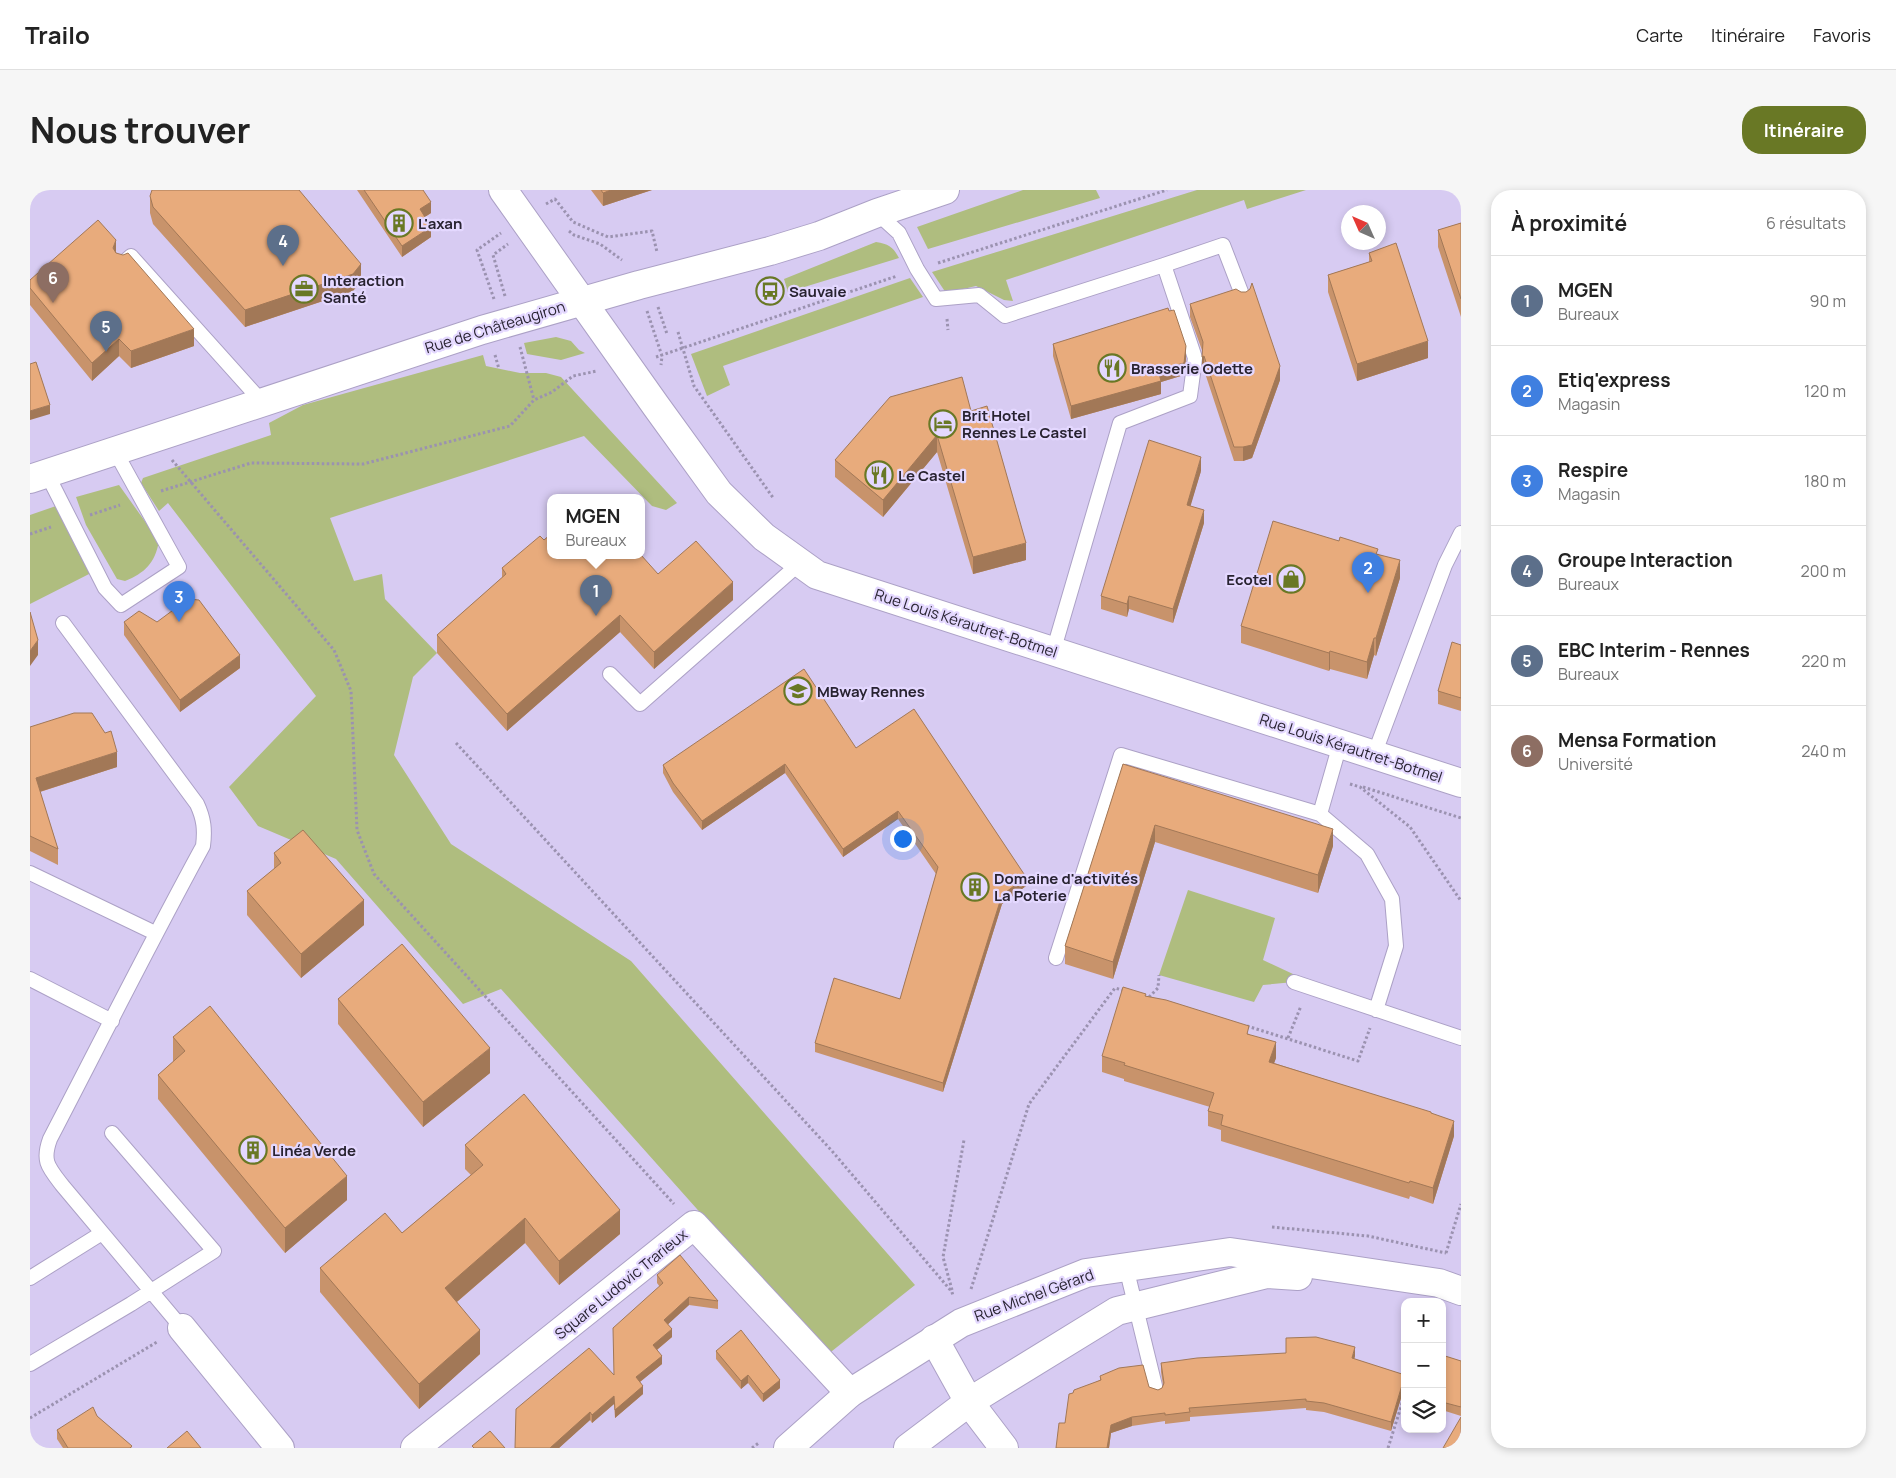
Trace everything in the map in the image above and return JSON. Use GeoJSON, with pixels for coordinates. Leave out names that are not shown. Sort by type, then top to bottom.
{"type":"FeatureCollection","features":[{"type":"Feature","properties":{"kind":"street","name":"Rue Louis Kérautret-Botmel"},"geometry":{"type":"LineString","coordinates":[[503,190],[719,492],[764,537],[817,575],[1461,783]]}},
{"type":"Feature","properties":{"kind":"street","name":"Rue de Châteaugiron"},"geometry":{"type":"LineString","coordinates":[[36,478],[482,330],[582,301],[770,251],[819,236],[877,213],[945,190]]}},
{"type":"Feature","properties":{"kind":"street","name":"Square Ludovic Trarieux"},"geometry":{"type":"LineString","coordinates":[[415,1448],[694,1225],[850,1393]]}},
{"type":"Feature","properties":{"kind":"street","name":"Rue Michel Gérard"},"geometry":{"type":"LineString","coordinates":[[788,1448],[850,1393],[934,1339],[955,1311],[1086,1273],[1230,1252],[1450,1287]]}},
{"type":"Feature","properties":{"kind":"street"},"geometry":{"type":"LineString","coordinates":[[908,1448],[969,1402],[1117,1311],[1267,1274],[1450,1287]]}},
{"type":"Feature","properties":{"kind":"street"},"geometry":{"type":"LineString","coordinates":[[182,1328],[280,1448]]}},
{"type":"Feature","properties":{"kind":"street"},"geometry":{"type":"LineString","coordinates":[[934,1339],[969,1402],[1004,1448]]}},
{"type":"Feature","properties":{"kind":"lane"},"geometry":{"type":"LineString","coordinates":[[877,213],[899,233],[917,269],[936,298],[979,294],[1005,316],[1223,245],[1243,297]]}},
{"type":"Feature","properties":{"kind":"lane"},"geometry":{"type":"LineString","coordinates":[[122,264],[131,256],[263,403]]}},
{"type":"Feature","properties":{"kind":"lane"},"geometry":{"type":"LineString","coordinates":[[1053,652],[1120,423],[1190,396],[1195,358],[1164,265]]}},
{"type":"Feature","properties":{"kind":"lane"},"geometry":{"type":"LineString","coordinates":[[36,478],[105,588],[121,605],[179,567],[115,451]]}},
{"type":"Feature","properties":{"kind":"lane"},"geometry":{"type":"LineString","coordinates":[[1374,755],[1445,565],[1461,533]]}},
{"type":"Feature","properties":{"kind":"lane"},"geometry":{"type":"LineString","coordinates":[[610,674],[640,704],[800,563]]}},
{"type":"Feature","properties":{"kind":"lane"},"geometry":{"type":"LineString","coordinates":[[63,623],[197,804],[205,830],[203,846],[50,1139],[46,1152],[51,1171],[182,1328]]}},
{"type":"Feature","properties":{"kind":"lane"},"geometry":{"type":"LineString","coordinates":[[1320,814],[1340,744]]}},
{"type":"Feature","properties":{"kind":"lane"},"geometry":{"type":"LineString","coordinates":[[1056,958],[1122,755],[1320,814],[1367,854],[1392,899],[1396,946],[1376,1010]]}},
{"type":"Feature","properties":{"kind":"lane"},"geometry":{"type":"LineString","coordinates":[[30,873],[156,933]]}},
{"type":"Feature","properties":{"kind":"lane"},"geometry":{"type":"LineString","coordinates":[[30,979],[112,1021]]}},
{"type":"Feature","properties":{"kind":"lane"},"geometry":{"type":"LineString","coordinates":[[1294,982],[1461,1038]]}},
{"type":"Feature","properties":{"kind":"lane"},"geometry":{"type":"LineString","coordinates":[[30,1364],[151,1292],[214,1251],[112,1133]]}},
{"type":"Feature","properties":{"kind":"lane"},"geometry":{"type":"LineString","coordinates":[[30,1278],[102,1233]]}},
{"type":"Feature","properties":{"kind":"lane"},"geometry":{"type":"LineString","coordinates":[[1126,1267],[1156,1390]]}},
{"type":"Feature","properties":{"kind":"path"},"geometry":{"type":"LineString","coordinates":[[252,462],[364,464],[510,426],[534,400],[552,392],[573,376],[662,356],[683,347],[917,269],[1166,190]]}},
{"type":"Feature","properties":{"kind":"path"},"geometry":{"type":"LineString","coordinates":[[678,332],[694,386],[774,498]]}},
{"type":"Feature","properties":{"kind":"path"},"geometry":{"type":"LineString","coordinates":[[154,439],[334,650],[351,691],[358,830],[374,874],[694,1225]]}},
{"type":"Feature","properties":{"kind":"path"},"geometry":{"type":"LineString","coordinates":[[456,743],[832,1151],[952,1292],[955,1311]]}},
{"type":"Feature","properties":{"kind":"path"},"geometry":{"type":"LineString","coordinates":[[1330,778],[1461,818]]}},
{"type":"Feature","properties":{"kind":"path"},"geometry":{"type":"LineString","coordinates":[[1360,786],[1410,827],[1461,901]]}},
{"type":"Feature","properties":{"kind":"path"},"geometry":{"type":"LineString","coordinates":[[1149,997],[1158,988],[1159,975]]}},
{"type":"Feature","properties":{"kind":"path"},"geometry":{"type":"LineString","coordinates":[[1288,1038],[1308,986]]}},
{"type":"Feature","properties":{"kind":"path"},"geometry":{"type":"LineString","coordinates":[[955,1311],[1028,1104],[1115,988],[1132,993]]}},
{"type":"Feature","properties":{"kind":"path"},"geometry":{"type":"LineString","coordinates":[[1141,995],[1158,1000]]}},
{"type":"Feature","properties":{"kind":"path"},"geometry":{"type":"LineString","coordinates":[[1242,1024],[1358,1061],[1376,1010]]}},
{"type":"Feature","properties":{"kind":"path"},"geometry":{"type":"LineString","coordinates":[[955,1311],[943,1257],[964,1140]]}},
{"type":"Feature","properties":{"kind":"path"},"geometry":{"type":"LineString","coordinates":[[1450,1287],[1461,1204]]}},
{"type":"Feature","properties":{"kind":"path"},"geometry":{"type":"LineString","coordinates":[[30,1418],[182,1328]]}},
{"type":"Feature","properties":{"kind":"path"},"geometry":{"type":"LineString","coordinates":[[1388,1448],[1401,1407]]}},
{"type":"Feature","properties":{"kind":"green space"},"geometry":{"type":"Polygon","coordinates":[[[1023,190],[1096,190],[1100,198],[928,249],[917,227],[1023,190]]]}},
{"type":"Feature","properties":{"kind":"green space"},"geometry":{"type":"Polygon","coordinates":[[[1197,190],[1306,190],[1247,209],[1244,200],[1006,280],[1013,301],[1004,300],[976,286],[946,293],[932,272],[1197,190]]]}},
{"type":"Feature","properties":{"kind":"green space"},"geometry":{"type":"Polygon","coordinates":[[[876,242],[890,247],[899,258],[788,292],[784,279],[876,242]]]}},
{"type":"Feature","properties":{"kind":"green space"},"geometry":{"type":"Polygon","coordinates":[[[910,278],[923,297],[723,366],[730,385],[707,396],[691,354],[910,278]]]}},
{"type":"Feature","properties":{"kind":"green space"},"geometry":{"type":"Polygon","coordinates":[[[556,337],[571,341],[579,350],[585,353],[561,360],[527,354],[524,343],[556,337]]]}},
{"type":"Feature","properties":{"kind":"green space"},"geometry":{"type":"Polygon","coordinates":[[[483,355],[486,366],[520,373],[546,373],[561,377],[677,503],[666,510],[652,506],[645,499],[645,494],[640,494],[584,436],[330,518],[354,581],[382,574],[385,599],[437,653],[413,677],[394,755],[451,844],[631,961],[915,1285],[827,1355],[501,989],[463,1004],[336,859],[258,826],[229,787],[316,696],[168,503],[159,511],[141,483],[143,478],[271,435],[269,423],[303,405],[483,355]]]}},
{"type":"Feature","properties":{"kind":"green space"},"geometry":{"type":"Polygon","coordinates":[[[119,485],[159,541],[155,555],[148,566],[125,581],[117,579],[86,525],[76,497],[119,485]]]}},
{"type":"Feature","properties":{"kind":"green space"},"geometry":{"type":"Polygon","coordinates":[[[56,506],[93,572],[30,604],[30,515],[56,506]]]}},
{"type":"Feature","properties":{"kind":"green space"},"geometry":{"type":"Polygon","coordinates":[[[1188,890],[1275,918],[1263,960],[1293,974],[1294,982],[1263,985],[1254,1002],[1159,975],[1188,890]]]}},
{"type":"Feature","properties":{"kind":"building"},"geometry":{"type":"Polygon","coordinates":[[[152,190],[299,190],[361,264],[353,274],[245,310],[153,207],[150,196],[152,190]]]}},
{"type":"Feature","properties":{"kind":"building","name":"L'axan"},"geometry":{"type":"Polygon","coordinates":[[[364,190],[423,190],[431,202],[420,209],[431,227],[402,246],[364,190]]]}},
{"type":"Feature","properties":{"kind":"building"},"geometry":{"type":"Polygon","coordinates":[[[98,220],[116,240],[113,248],[116,253],[123,255],[128,253],[194,329],[131,351],[119,339],[92,363],[30,288],[30,280],[98,220]]]}},
{"type":"Feature","properties":{"kind":"building"},"geometry":{"type":"Polygon","coordinates":[[[1461,223],[1461,299],[1438,230],[1461,223]]]}},
{"type":"Feature","properties":{"kind":"building"},"geometry":{"type":"Polygon","coordinates":[[[1396,243],[1428,341],[1357,364],[1328,275],[1372,261],[1369,253],[1377,250],[1386,250],[1386,247],[1396,243]]]}},
{"type":"Feature","properties":{"kind":"building"},"geometry":{"type":"Polygon","coordinates":[[[1252,283],[1280,366],[1252,445],[1234,447],[1204,356],[1202,357],[1203,342],[1190,304],[1236,289],[1246,292],[1250,289],[1252,283]]]}},
{"type":"Feature","properties":{"kind":"building","name":"Brasserie Odette"},"geometry":{"type":"Polygon","coordinates":[[[1168,308],[1169,311],[1174,310],[1186,346],[1184,363],[1158,370],[1161,381],[1071,406],[1053,344],[1168,308]]]}},
{"type":"Feature","properties":{"kind":"building"},"geometry":{"type":"Polygon","coordinates":[[[36,362],[50,405],[30,411],[30,364],[36,362]]]}},
{"type":"Feature","properties":{"kind":"building"},"geometry":{"type":"Polygon","coordinates":[[[962,377],[971,411],[987,406],[1026,543],[973,557],[937,435],[883,500],[835,460],[890,397],[962,377]]]}},
{"type":"Feature","properties":{"kind":"building"},"geometry":{"type":"Polygon","coordinates":[[[1149,440],[1201,457],[1187,505],[1204,510],[1173,609],[1129,596],[1127,604],[1101,596],[1149,440]]]}},
{"type":"Feature","properties":{"kind":"building"},"geometry":{"type":"Polygon","coordinates":[[[1273,521],[1339,541],[1340,537],[1378,549],[1376,554],[1400,560],[1367,662],[1330,651],[1329,653],[1241,626],[1273,521]]]}},
{"type":"Feature","properties":{"kind":"building"},"geometry":{"type":"Polygon","coordinates":[[[540,536],[544,540],[547,537],[547,559],[645,559],[658,574],[696,541],[733,582],[654,652],[620,615],[507,714],[437,635],[506,574],[502,568],[540,536]]]}},
{"type":"Feature","properties":{"kind":"building"},"geometry":{"type":"Polygon","coordinates":[[[188,599],[199,600],[240,655],[180,700],[124,622],[139,611],[157,622],[188,599]]]}},
{"type":"Feature","properties":{"kind":"building"},"geometry":{"type":"Polygon","coordinates":[[[30,612],[38,640],[30,651],[30,612]]]}},
{"type":"Feature","properties":{"kind":"building"},"geometry":{"type":"Polygon","coordinates":[[[1452,642],[1461,645],[1461,698],[1438,691],[1452,642]]]}},
{"type":"Feature","properties":{"kind":"building","name":"Domaine d'activités La Poterie"},"geometry":{"type":"Polygon","coordinates":[[[804,669],[856,748],[914,709],[1026,877],[1002,895],[943,1083],[815,1043],[834,978],[900,999],[938,867],[898,811],[843,849],[785,764],[702,821],[673,783],[663,765],[804,669]]]}},
{"type":"Feature","properties":{"kind":"building"},"geometry":{"type":"Polygon","coordinates":[[[74,713],[92,713],[105,733],[111,731],[117,752],[36,778],[58,849],[30,836],[30,727],[74,713]]]}},
{"type":"Feature","properties":{"kind":"building"},"geometry":{"type":"Polygon","coordinates":[[[1123,764],[1333,829],[1318,875],[1155,825],[1113,962],[1065,946],[1123,764]]]}},
{"type":"Feature","properties":{"kind":"building"},"geometry":{"type":"Polygon","coordinates":[[[303,830],[364,900],[301,954],[247,891],[281,863],[274,853],[303,830]]]}},
{"type":"Feature","properties":{"kind":"building"},"geometry":{"type":"Polygon","coordinates":[[[402,944],[490,1048],[423,1102],[338,999],[402,944]]]}},
{"type":"Feature","properties":{"kind":"building"},"geometry":{"type":"Polygon","coordinates":[[[1123,987],[1146,994],[1145,996],[1166,1000],[1249,1026],[1247,1034],[1276,1042],[1269,1062],[1431,1112],[1454,1121],[1433,1188],[1410,1181],[1409,1183],[1221,1125],[1223,1115],[1208,1111],[1214,1093],[1124,1065],[1125,1063],[1102,1056],[1123,987]]]}},
{"type":"Feature","properties":{"kind":"building","name":"Linéa Verde"},"geometry":{"type":"Polygon","coordinates":[[[210,1006],[347,1176],[285,1228],[158,1075],[185,1051],[173,1037],[210,1006]]]}},
{"type":"Feature","properties":{"kind":"building"},"geometry":{"type":"Polygon","coordinates":[[[524,1094],[620,1210],[559,1261],[525,1218],[445,1288],[480,1330],[419,1384],[320,1268],[385,1213],[402,1233],[483,1165],[465,1145],[524,1094]]]}},
{"type":"Feature","properties":{"kind":"building"},"geometry":{"type":"Polygon","coordinates":[[[680,1255],[718,1301],[689,1297],[664,1320],[672,1329],[653,1345],[662,1356],[636,1377],[643,1386],[615,1410],[614,1396],[592,1415],[590,1412],[550,1448],[515,1448],[516,1409],[589,1348],[614,1375],[613,1328],[663,1283],[657,1275],[680,1255]]]}},
{"type":"Feature","properties":{"kind":"building"},"geometry":{"type":"Polygon","coordinates":[[[741,1330],[780,1380],[763,1394],[748,1375],[741,1381],[716,1351],[741,1330]]]}},
{"type":"Feature","properties":{"kind":"building"},"geometry":{"type":"Polygon","coordinates":[[[1316,1337],[1355,1347],[1352,1358],[1401,1374],[1401,1388],[1391,1422],[1324,1403],[1306,1401],[1306,1399],[1189,1408],[1190,1412],[1132,1417],[1111,1425],[1107,1448],[1056,1448],[1059,1423],[1065,1423],[1069,1394],[1073,1393],[1074,1390],[1101,1380],[1100,1376],[1119,1368],[1143,1365],[1149,1387],[1158,1390],[1162,1388],[1164,1383],[1161,1363],[1197,1358],[1286,1353],[1286,1338],[1316,1337]]]}},
{"type":"Feature","properties":{"kind":"building"},"geometry":{"type":"Polygon","coordinates":[[[1446,1356],[1461,1361],[1461,1407],[1446,1403],[1446,1356]]]}},
{"type":"Feature","properties":{"kind":"building"},"geometry":{"type":"Polygon","coordinates":[[[93,1407],[97,1416],[132,1446],[130,1448],[68,1448],[57,1430],[93,1407]]]}},
{"type":"Feature","properties":{"kind":"building"},"geometry":{"type":"Polygon","coordinates":[[[1461,1417],[1461,1448],[1443,1448],[1461,1417]]]}},
{"type":"Feature","properties":{"kind":"building"},"geometry":{"type":"Polygon","coordinates":[[[187,1431],[201,1448],[167,1448],[187,1431]]]}},
{"type":"Feature","properties":{"kind":"building"},"geometry":{"type":"Polygon","coordinates":[[[490,1431],[505,1448],[474,1448],[472,1446],[490,1431]]]}},
{"type":"Feature","properties":{"kind":"place","name":"L'axan"},"geometry":{"type":"Point","coordinates":[399,223]}},
{"type":"Feature","properties":{"kind":"place","name":"Groupe Interaction"},"geometry":{"type":"Point","coordinates":[283,266]}},
{"type":"Feature","properties":{"kind":"place","name":"Interaction Santé"},"geometry":{"type":"Point","coordinates":[304,289]}},
{"type":"Feature","properties":{"kind":"place","name":"Sauvaie"},"geometry":{"type":"Point","coordinates":[770,291]}},
{"type":"Feature","properties":{"kind":"place","name":"Mensa Formation"},"geometry":{"type":"Point","coordinates":[53,303]}},
{"type":"Feature","properties":{"kind":"place","name":"EBC Interim - Rennes"},"geometry":{"type":"Point","coordinates":[106,352]}},
{"type":"Feature","properties":{"kind":"place","name":"Brasserie Odette"},"geometry":{"type":"Point","coordinates":[1112,368]}},
{"type":"Feature","properties":{"kind":"place","name":"Brit Hotel Rennes Le Castel"},"geometry":{"type":"Point","coordinates":[943,424]}},
{"type":"Feature","properties":{"kind":"place","name":"Le Castel"},"geometry":{"type":"Point","coordinates":[879,475]}},
{"type":"Feature","properties":{"kind":"place","name":"Ecotel"},"geometry":{"type":"Point","coordinates":[1291,579]}},
{"type":"Feature","properties":{"kind":"place","name":"Etiq'express"},"geometry":{"type":"Point","coordinates":[1368,593]}},
{"type":"Feature","properties":{"kind":"place","name":"MGEN"},"geometry":{"type":"Point","coordinates":[596,616]}},
{"type":"Feature","properties":{"kind":"place","name":"Respire"},"geometry":{"type":"Point","coordinates":[179,622]}},
{"type":"Feature","properties":{"kind":"place","name":"MBway Rennes"},"geometry":{"type":"Point","coordinates":[798,691]}},
{"type":"Feature","properties":{"kind":"place","name":"Domaine d'activités La Poterie"},"geometry":{"type":"Point","coordinates":[975,887]}},
{"type":"Feature","properties":{"kind":"place","name":"Linéa Verde"},"geometry":{"type":"Point","coordinates":[253,1150]}}]}
